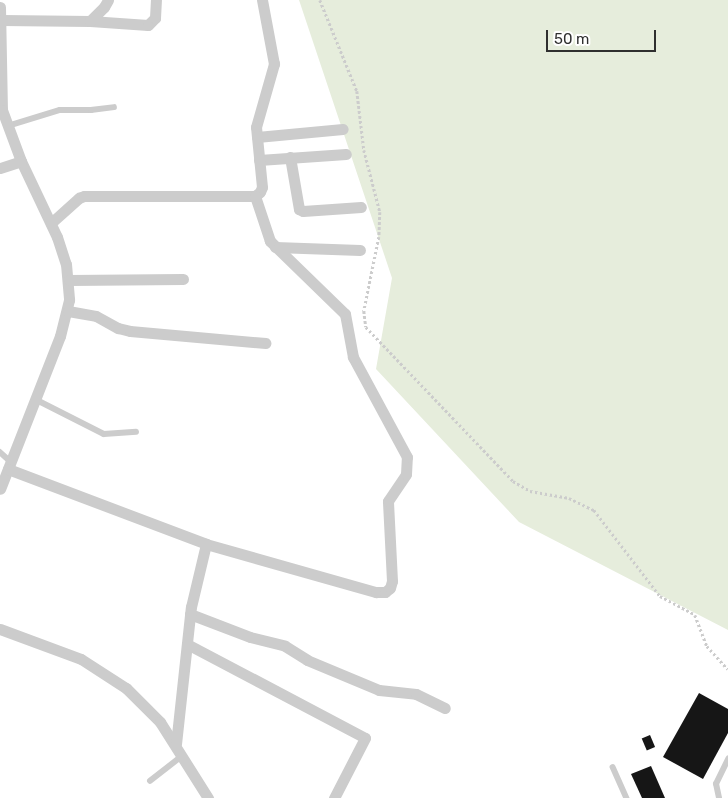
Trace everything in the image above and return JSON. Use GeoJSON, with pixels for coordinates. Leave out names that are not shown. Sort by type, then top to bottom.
{"type":"FeatureCollection","features":[{"type":"Feature","properties":{"kind":"street"},"geometry":{"type":"LineString","coordinates":[[90,21],[104,7],[108,0]]}},
{"type":"Feature","properties":{"kind":"street"},"geometry":{"type":"LineString","coordinates":[[2,20],[90,21],[148,25],[155,18],[156,0]]}},
{"type":"Feature","properties":{"kind":"street"},"geometry":{"type":"LineString","coordinates":[[255,196],[262,187],[257,137],[258,118],[274,64],[262,0]]}},
{"type":"Feature","properties":{"kind":"street"},"geometry":{"type":"LineString","coordinates":[[0,7],[2,20],[0,94],[4,126],[51,223],[66,264],[69,280],[68,311],[0,489]]}},
{"type":"Feature","properties":{"kind":"street"},"geometry":{"type":"LineString","coordinates":[[257,137],[343,128]]}},
{"type":"Feature","properties":{"kind":"street"},"geometry":{"type":"LineString","coordinates":[[259,160],[346,154]]}},
{"type":"Feature","properties":{"kind":"street"},"geometry":{"type":"LineString","coordinates":[[290,157],[299,209],[303,211],[360,206]]}},
{"type":"Feature","properties":{"kind":"street"},"geometry":{"type":"LineString","coordinates":[[0,168],[21,161]]}},
{"type":"Feature","properties":{"kind":"street"},"geometry":{"type":"LineString","coordinates":[[51,223],[79,198],[84,196],[255,196]]}},
{"type":"Feature","properties":{"kind":"street"},"geometry":{"type":"LineString","coordinates":[[10,466],[206,544],[376,592],[384,592],[390,588],[392,581],[388,501],[406,474],[407,457],[353,357],[345,314],[270,241],[255,196]]}},
{"type":"Feature","properties":{"kind":"street"},"geometry":{"type":"LineString","coordinates":[[275,247],[360,250]]}},
{"type":"Feature","properties":{"kind":"street"},"geometry":{"type":"LineString","coordinates":[[69,280],[183,280]]}},
{"type":"Feature","properties":{"kind":"street"},"geometry":{"type":"LineString","coordinates":[[68,311],[96,316],[118,328],[130,331],[265,343]]}},
{"type":"Feature","properties":{"kind":"street"},"geometry":{"type":"LineString","coordinates":[[176,744],[190,614],[206,544]]}},
{"type":"Feature","properties":{"kind":"street"},"geometry":{"type":"LineString","coordinates":[[190,614],[250,637],[285,646],[310,661],[378,690],[416,694],[445,708]]}},
{"type":"Feature","properties":{"kind":"street"},"geometry":{"type":"LineString","coordinates":[[0,629],[82,659],[126,688],[160,722],[176,744],[208,798]]}},
{"type":"Feature","properties":{"kind":"street"},"geometry":{"type":"LineString","coordinates":[[187,644],[365,738],[334,798]]}},
{"type":"Feature","properties":{"kind":"lane"},"geometry":{"type":"LineString","coordinates":[[4,126],[60,110],[90,110],[114,107]]}},
{"type":"Feature","properties":{"kind":"lane"},"geometry":{"type":"LineString","coordinates":[[35,400],[104,434],[136,432]]}},
{"type":"Feature","properties":{"kind":"lane"},"geometry":{"type":"LineString","coordinates":[[0,452],[10,466]]}},
{"type":"Feature","properties":{"kind":"lane"},"geometry":{"type":"LineString","coordinates":[[150,781],[182,756]]}},
{"type":"Feature","properties":{"kind":"lane"},"geometry":{"type":"LineString","coordinates":[[719,798],[716,784],[728,759]]}},
{"type":"Feature","properties":{"kind":"lane"},"geometry":{"type":"LineString","coordinates":[[613,767],[627,798]]}},
{"type":"Feature","properties":{"kind":"path"},"geometry":{"type":"LineString","coordinates":[[320,0],[357,91],[364,150],[380,212],[379,237],[364,311],[366,327],[513,481],[530,491],[569,498],[594,510],[660,596],[695,615],[708,649],[728,669]]}},
{"type":"Feature","properties":{"kind":"green space"},"geometry":{"type":"Polygon","coordinates":[[[299,0],[728,0],[728,630],[519,522],[376,369],[392,278],[299,0]]]}},
{"type":"Feature","properties":{"kind":"building"},"geometry":{"type":"Polygon","coordinates":[[[699,693],[728,709],[728,733],[703,779],[663,757],[699,693]]]}},
{"type":"Feature","properties":{"kind":"building"},"geometry":{"type":"Polygon","coordinates":[[[650,735],[655,747],[647,750],[642,739],[650,735]]]}},
{"type":"Feature","properties":{"kind":"building"},"geometry":{"type":"Polygon","coordinates":[[[651,766],[665,798],[642,798],[631,774],[651,766]]]}}]}
